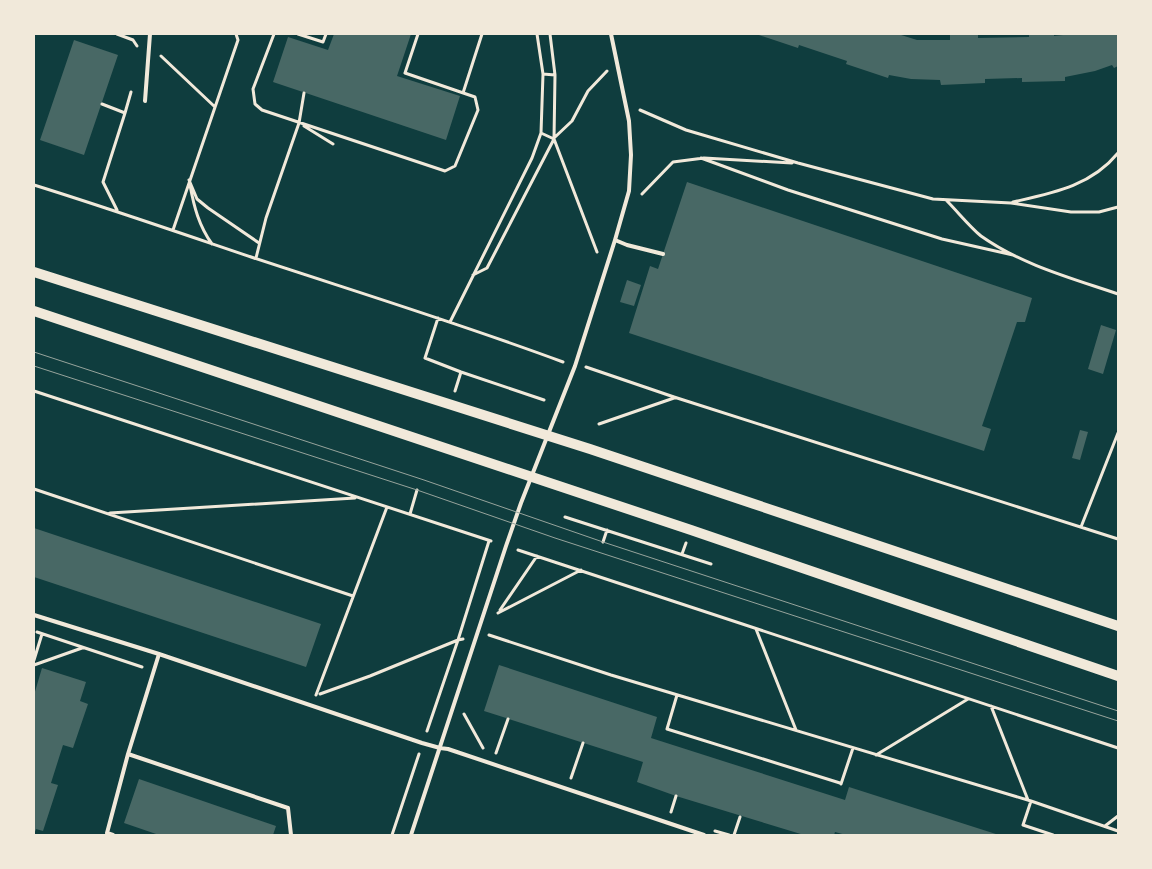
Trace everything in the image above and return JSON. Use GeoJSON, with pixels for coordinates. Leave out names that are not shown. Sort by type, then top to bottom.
{"type":"FeatureCollection","features":[{"type":"Feature","properties":{"kind":"main road"},"geometry":{"type":"LineString","coordinates":[[34,272],[548,435],[1118,626]]}},
{"type":"Feature","properties":{"kind":"main road"},"geometry":{"type":"LineString","coordinates":[[34,310],[1118,676]]}},
{"type":"Feature","properties":{"kind":"lane"},"geometry":{"type":"LineString","coordinates":[[145,101],[150,34]]}},
{"type":"Feature","properties":{"kind":"lane"},"geometry":{"type":"LineString","coordinates":[[411,835],[521,503],[575,366],[629,191],[631,155],[629,121],[611,34]]}},
{"type":"Feature","properties":{"kind":"lane"},"geometry":{"type":"LineString","coordinates":[[615,240],[663,254]]}},
{"type":"Feature","properties":{"kind":"lane"},"geometry":{"type":"LineString","coordinates":[[34,615],[159,654],[422,743],[448,749],[702,835]]}},
{"type":"Feature","properties":{"kind":"lane"},"geometry":{"type":"LineString","coordinates":[[113,835],[107,833],[128,754],[159,654]]}},
{"type":"Feature","properties":{"kind":"lane"},"geometry":{"type":"LineString","coordinates":[[128,754],[288,808],[292,835]]}},
{"type":"Feature","properties":{"kind":"path"},"geometry":{"type":"LineString","coordinates":[[173,230],[238,40],[236,34]]}},
{"type":"Feature","properties":{"kind":"path"},"geometry":{"type":"LineString","coordinates":[[274,34],[253,90],[255,104],[262,110],[445,171],[455,166],[478,110],[475,97],[453,92],[406,73],[418,34]]}},
{"type":"Feature","properties":{"kind":"path"},"geometry":{"type":"LineString","coordinates":[[298,34],[323,42],[326,34]]}},
{"type":"Feature","properties":{"kind":"path"},"geometry":{"type":"LineString","coordinates":[[463,93],[482,34]]}},
{"type":"Feature","properties":{"kind":"path"},"geometry":{"type":"LineString","coordinates":[[450,322],[532,158],[541,133],[543,74],[537,34]]}},
{"type":"Feature","properties":{"kind":"path"},"geometry":{"type":"LineString","coordinates":[[550,34],[555,75],[554,139],[605,271]]}},
{"type":"Feature","properties":{"kind":"path"},"geometry":{"type":"LineString","coordinates":[[133,40],[165,58],[215,107]]}},
{"type":"Feature","properties":{"kind":"path"},"geometry":{"type":"LineString","coordinates":[[472,275],[487,268],[554,139],[572,121],[588,91],[617,61]]}},
{"type":"Feature","properties":{"kind":"path"},"geometry":{"type":"LineString","coordinates":[[543,74],[555,75]]}},
{"type":"Feature","properties":{"kind":"path"},"geometry":{"type":"LineString","coordinates":[[256,258],[266,218],[299,123],[304,93]]}},
{"type":"Feature","properties":{"kind":"path"},"geometry":{"type":"LineString","coordinates":[[102,104],[125,113],[103,182],[117,210]]}},
{"type":"Feature","properties":{"kind":"path"},"geometry":{"type":"LineString","coordinates":[[637,109],[686,130],[798,163],[933,199],[1011,203],[1071,212],[1100,212],[1118,207]]}},
{"type":"Feature","properties":{"kind":"path"},"geometry":{"type":"LineString","coordinates":[[299,123],[333,144]]}},
{"type":"Feature","properties":{"kind":"path"},"geometry":{"type":"LineString","coordinates":[[541,133],[554,139]]}},
{"type":"Feature","properties":{"kind":"path"},"geometry":{"type":"LineString","coordinates":[[1011,203],[1064,190],[1094,175],[1110,163],[1118,153]]}},
{"type":"Feature","properties":{"kind":"path"},"geometry":{"type":"LineString","coordinates":[[638,198],[673,162],[701,158],[798,163]]}},
{"type":"Feature","properties":{"kind":"path"},"geometry":{"type":"LineString","coordinates":[[701,158],[788,190],[942,239],[1013,255]]}},
{"type":"Feature","properties":{"kind":"path"},"geometry":{"type":"LineString","coordinates":[[189,180],[198,199],[208,208],[260,243]]}},
{"type":"Feature","properties":{"kind":"path"},"geometry":{"type":"LineString","coordinates":[[189,180],[195,211],[206,236],[212,244]]}},
{"type":"Feature","properties":{"kind":"path"},"geometry":{"type":"LineString","coordinates":[[946,199],[980,235],[1013,255],[1038,267],[1118,294]]}},
{"type":"Feature","properties":{"kind":"path"},"geometry":{"type":"LineString","coordinates":[[438,318],[425,358],[544,400]]}},
{"type":"Feature","properties":{"kind":"path"},"geometry":{"type":"LineString","coordinates":[[34,392],[497,543]]}},
{"type":"Feature","properties":{"kind":"path"},"geometry":{"type":"LineString","coordinates":[[599,424],[674,398]]}},
{"type":"Feature","properties":{"kind":"path"},"geometry":{"type":"LineString","coordinates":[[1081,527],[1118,433]]}},
{"type":"Feature","properties":{"kind":"path"},"geometry":{"type":"LineString","coordinates":[[34,490],[353,596]]}},
{"type":"Feature","properties":{"kind":"path"},"geometry":{"type":"LineString","coordinates":[[410,514],[416,490]]}},
{"type":"Feature","properties":{"kind":"path"},"geometry":{"type":"LineString","coordinates":[[106,514],[358,498]]}},
{"type":"Feature","properties":{"kind":"path"},"geometry":{"type":"LineString","coordinates":[[312,705],[387,507]]}},
{"type":"Feature","properties":{"kind":"path"},"geometry":{"type":"LineString","coordinates":[[565,517],[711,564]]}},
{"type":"Feature","properties":{"kind":"path"},"geometry":{"type":"LineString","coordinates":[[602,542],[607,530]]}},
{"type":"Feature","properties":{"kind":"path"},"geometry":{"type":"LineString","coordinates":[[392,835],[458,640],[489,541]]}},
{"type":"Feature","properties":{"kind":"path"},"geometry":{"type":"LineString","coordinates":[[513,548],[1118,748]]}},
{"type":"Feature","properties":{"kind":"path"},"geometry":{"type":"LineString","coordinates":[[538,556],[498,614],[581,570]]}},
{"type":"Feature","properties":{"kind":"path"},"geometry":{"type":"LineString","coordinates":[[34,660],[48,619]]}},
{"type":"Feature","properties":{"kind":"path"},"geometry":{"type":"LineString","coordinates":[[756,628],[796,731]]}},
{"type":"Feature","properties":{"kind":"path"},"geometry":{"type":"LineString","coordinates":[[34,630],[153,671]]}},
{"type":"Feature","properties":{"kind":"path"},"geometry":{"type":"LineString","coordinates":[[307,692],[316,695],[370,676],[458,640],[477,635],[487,635],[677,695],[1030,801],[1118,831]]}},
{"type":"Feature","properties":{"kind":"path"},"geometry":{"type":"LineString","coordinates":[[34,665],[83,648]]}},
{"type":"Feature","properties":{"kind":"path"},"geometry":{"type":"LineString","coordinates":[[677,695],[667,730],[841,784],[854,748]]}},
{"type":"Feature","properties":{"kind":"path"},"geometry":{"type":"LineString","coordinates":[[876,755],[968,698]]}},
{"type":"Feature","properties":{"kind":"path"},"geometry":{"type":"LineString","coordinates":[[991,706],[1030,801],[1023,825],[1053,835]]}},
{"type":"Feature","properties":{"kind":"path"},"geometry":{"type":"LineString","coordinates":[[494,758],[508,719]]}},
{"type":"Feature","properties":{"kind":"path"},"geometry":{"type":"LineString","coordinates":[[570,783],[583,743]]}},
{"type":"Feature","properties":{"kind":"path"},"geometry":{"type":"LineString","coordinates":[[670,816],[676,796]]}},
{"type":"Feature","properties":{"kind":"path"},"geometry":{"type":"LineString","coordinates":[[734,835],[740,816]]}},
{"type":"Feature","properties":{"kind":"path"},"geometry":{"type":"LineString","coordinates":[[1104,826],[1118,816]]}},
{"type":"Feature","properties":{"kind":"building"},"geometry":{"type":"Polygon","coordinates":[[[334,34],[411,34],[397,76],[460,96],[446,140],[273,82],[288,37],[328,50],[334,34]]]}},
{"type":"Feature","properties":{"kind":"building"},"geometry":{"type":"Polygon","coordinates":[[[756,34],[898,34],[917,40],[950,40],[950,35],[978,34],[978,38],[1029,37],[1029,34],[1054,34],[1054,36],[1118,34],[1118,66],[1114,68],[1112,65],[1095,71],[1065,77],[1065,81],[1022,82],[1022,78],[985,79],[985,83],[941,85],[940,80],[911,79],[889,75],[888,78],[846,64],[847,61],[799,45],[798,48],[756,34]]]}},
{"type":"Feature","properties":{"kind":"building"},"geometry":{"type":"Polygon","coordinates":[[[74,40],[118,55],[84,155],[40,140],[74,40]]]}},
{"type":"Feature","properties":{"kind":"building"},"geometry":{"type":"Polygon","coordinates":[[[687,182],[1032,298],[1025,322],[1017,322],[982,426],[991,429],[984,451],[629,333],[650,266],[658,269],[687,182]]]}},
{"type":"Feature","properties":{"kind":"building"},"geometry":{"type":"Polygon","coordinates":[[[627,280],[641,285],[634,306],[620,302],[627,280]]]}},
{"type":"Feature","properties":{"kind":"building"},"geometry":{"type":"Polygon","coordinates":[[[1101,325],[1116,330],[1103,374],[1088,369],[1101,325]]]}},
{"type":"Feature","properties":{"kind":"building"},"geometry":{"type":"Polygon","coordinates":[[[1080,430],[1088,432],[1080,460],[1072,458],[1080,430]]]}},
{"type":"Feature","properties":{"kind":"building"},"geometry":{"type":"Polygon","coordinates":[[[34,528],[321,624],[306,667],[34,577],[34,528]]]}},
{"type":"Feature","properties":{"kind":"building"},"geometry":{"type":"Polygon","coordinates":[[[499,665],[657,717],[651,738],[845,800],[849,787],[999,835],[846,835],[835,832],[834,835],[804,835],[676,796],[637,782],[643,762],[484,711],[499,665]]]}},
{"type":"Feature","properties":{"kind":"building"},"geometry":{"type":"Polygon","coordinates":[[[42,668],[86,682],[80,701],[88,704],[73,748],[63,745],[51,783],[58,785],[43,831],[36,829],[34,835],[34,695],[42,668]]]}},
{"type":"Feature","properties":{"kind":"building"},"geometry":{"type":"Polygon","coordinates":[[[139,779],[276,826],[273,835],[159,835],[124,823],[139,779]]]}},
{"type":"Feature","properties":{"kind":"tram line"},"geometry":{"type":"LineString","coordinates":[[34,352],[1118,711]]}},
{"type":"Feature","properties":{"kind":"tram line"},"geometry":{"type":"LineString","coordinates":[[34,366],[1118,721]]}}]}
